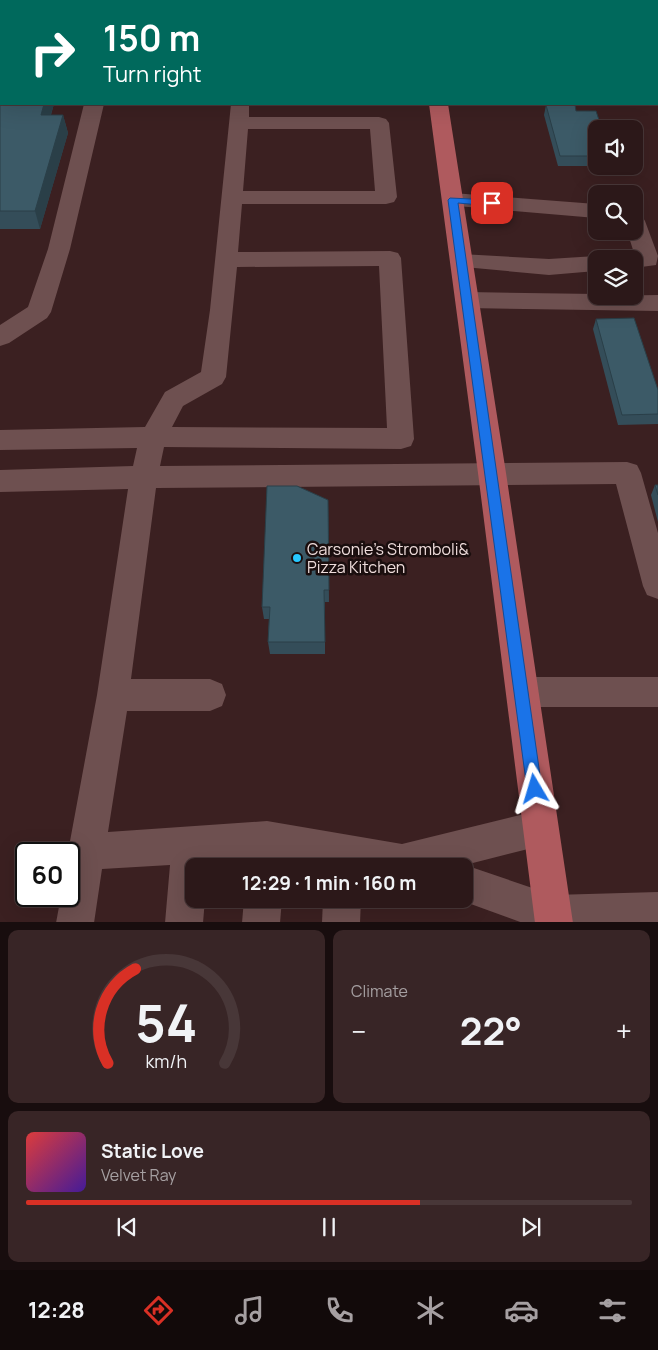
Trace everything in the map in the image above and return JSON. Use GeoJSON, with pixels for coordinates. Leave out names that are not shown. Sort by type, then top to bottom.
{"type":"FeatureCollection","features":[{"type":"Feature","properties":{"kind":"main road"},"geometry":{"type":"LineString","coordinates":[[438,105],[492,474],[553,918]]}},
{"type":"Feature","properties":{"kind":"lane"},"geometry":{"type":"LineString","coordinates":[[0,337],[39,312],[59,249],[94,105]]}},
{"type":"Feature","properties":{"kind":"lane"},"geometry":{"type":"LineString","coordinates":[[75,922],[113,694],[144,477],[153,437],[174,399],[213,377],[239,113],[379,123],[386,197],[231,198]]}},
{"type":"Feature","properties":{"kind":"lane"},"geometry":{"type":"LineString","coordinates":[[453,200],[588,210]]}},
{"type":"Feature","properties":{"kind":"lane"},"geometry":{"type":"LineString","coordinates":[[641,240],[648,260],[643,260]]}},
{"type":"Feature","properties":{"kind":"lane"},"geometry":{"type":"LineString","coordinates":[[0,440],[153,437],[401,439],[390,258],[226,260]]}},
{"type":"Feature","properties":{"kind":"lane"},"geometry":{"type":"LineString","coordinates":[[461,261],[549,268],[588,265]]}},
{"type":"Feature","properties":{"kind":"lane"},"geometry":{"type":"LineString","coordinates":[[467,300],[658,302]]}},
{"type":"Feature","properties":{"kind":"lane"},"geometry":{"type":"LineString","coordinates":[[0,481],[144,477],[627,473],[658,586]]}},
{"type":"Feature","properties":{"kind":"lane"},"geometry":{"type":"LineString","coordinates":[[522,692],[658,692]]}},
{"type":"Feature","properties":{"kind":"lane"},"geometry":{"type":"LineString","coordinates":[[113,694],[210,694]]}},
{"type":"Feature","properties":{"kind":"lane"},"geometry":{"type":"LineString","coordinates":[[431,858],[540,828]]}},
{"type":"Feature","properties":{"kind":"lane"},"geometry":{"type":"LineString","coordinates":[[86,852],[190,846],[331,858]]}},
{"type":"Feature","properties":{"kind":"lane"},"geometry":{"type":"LineString","coordinates":[[184,922],[190,846]]}},
{"type":"Feature","properties":{"kind":"lane"},"geometry":{"type":"LineString","coordinates":[[473,887],[553,918],[658,911]]}},
{"type":"Feature","properties":{"kind":"lane"},"geometry":{"type":"LineString","coordinates":[[261,922],[262,908]]}},
{"type":"Feature","properties":{"kind":"lane"},"geometry":{"type":"LineString","coordinates":[[341,922],[342,908]]}},
{"type":"Feature","properties":{"kind":"building"},"geometry":{"type":"Polygon","coordinates":[[[0,105],[44,105],[41,115],[63,115],[35,211],[0,211],[0,105]]]}},
{"type":"Feature","properties":{"kind":"building"},"geometry":{"type":"Polygon","coordinates":[[[546,105],[575,105],[576,111],[596,111],[599,120],[588,120],[588,156],[560,156],[546,105]]]}},
{"type":"Feature","properties":{"kind":"building"},"geometry":{"type":"Polygon","coordinates":[[[634,318],[658,390],[658,414],[622,415],[596,319],[634,318]]]}},
{"type":"Feature","properties":{"kind":"building","name":"Carsonie's Stromboli& Pizza Kitchen"},"geometry":{"type":"Polygon","coordinates":[[[267,486],[297,486],[328,500],[329,590],[324,590],[325,642],[268,642],[270,607],[262,607],[267,486]]]}},
{"type":"Feature","properties":{"kind":"place","name":"Carsonie's Stromboli& Pizza Kitchen"},"geometry":{"type":"Point","coordinates":[297,558]}},
{"type":"Feature","properties":{"kind":"route"},"geometry":{"type":"LineString","coordinates":[[492,203],[453,200],[535,789]]}}]}
